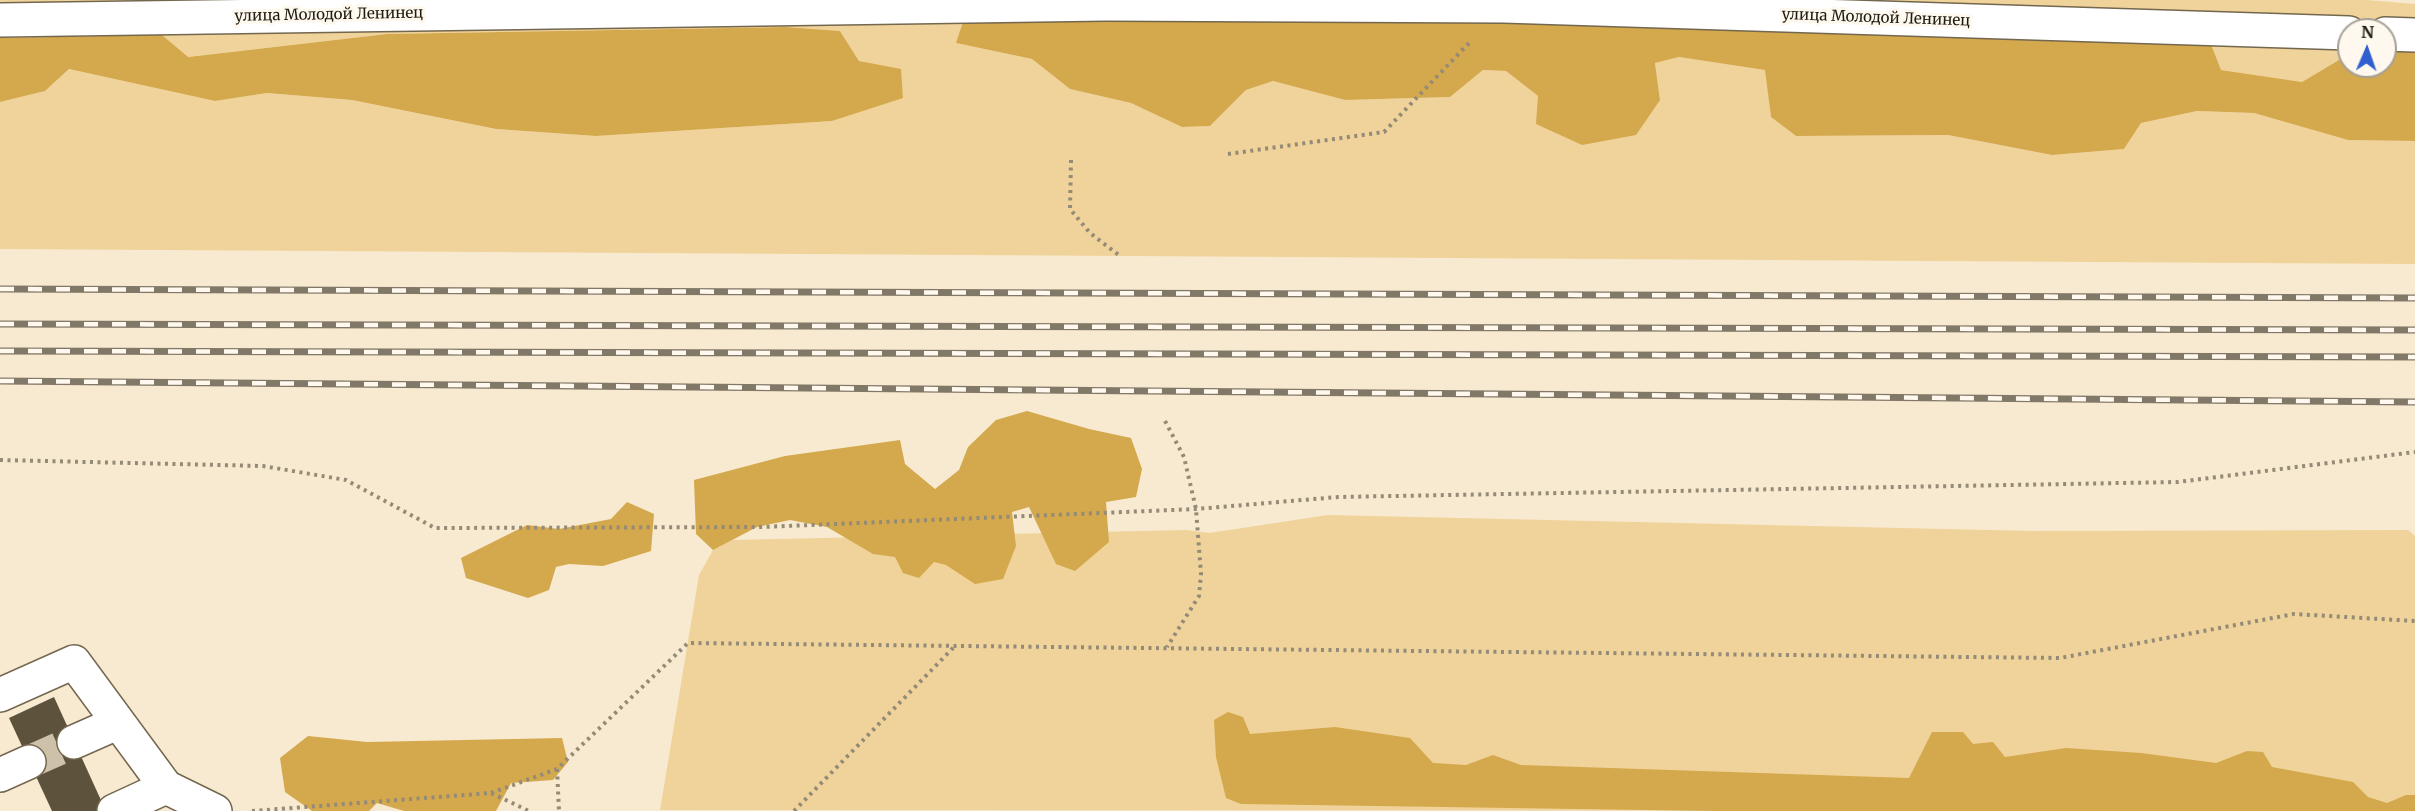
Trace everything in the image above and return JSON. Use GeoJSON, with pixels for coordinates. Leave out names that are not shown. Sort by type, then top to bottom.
{"type":"FeatureCollection","features":[{"type":"Feature","properties":{"kind":"street","name":"улица Молодой Ленинец"},"geometry":{"type":"LineString","coordinates":[[0,20],[1106,2],[1504,6],[2337,33]]}},
{"type":"Feature","properties":{"kind":"street"},"geometry":{"type":"LineString","coordinates":[[2397,34],[2415,35]]}},
{"type":"Feature","properties":{"kind":"street"},"geometry":{"type":"LineString","coordinates":[[0,695],[74,662],[166,787],[214,811]]}},
{"type":"Feature","properties":{"kind":"street"},"geometry":{"type":"LineString","coordinates":[[74,742],[117,723]]}},
{"type":"Feature","properties":{"kind":"street"},"geometry":{"type":"LineString","coordinates":[[0,775],[29,762]]}},
{"type":"Feature","properties":{"kind":"street"},"geometry":{"type":"LineString","coordinates":[[114,811],[166,787]]}},
{"type":"Feature","properties":{"kind":"path"},"geometry":{"type":"LineString","coordinates":[[1228,154],[1384,132],[1504,6]]}},
{"type":"Feature","properties":{"kind":"path"},"geometry":{"type":"LineString","coordinates":[[1071,160],[1071,209],[1090,233],[1120,256]]}},
{"type":"Feature","properties":{"kind":"path"},"geometry":{"type":"LineString","coordinates":[[1165,421],[1184,458],[1196,509],[1201,574],[1199,596],[1167,648]]}},
{"type":"Feature","properties":{"kind":"path"},"geometry":{"type":"LineString","coordinates":[[0,460],[263,466],[346,480],[435,528],[762,527],[1196,509],[1338,497],[2178,482],[2415,453]]}},
{"type":"Feature","properties":{"kind":"path"},"geometry":{"type":"LineString","coordinates":[[249,811],[491,793],[557,769],[688,643],[2060,658],[2294,614],[2415,621]]}},
{"type":"Feature","properties":{"kind":"path"},"geometry":{"type":"LineString","coordinates":[[794,811],[956,645]]}},
{"type":"Feature","properties":{"kind":"path"},"geometry":{"type":"LineString","coordinates":[[557,769],[559,811]]}},
{"type":"Feature","properties":{"kind":"path"},"geometry":{"type":"LineString","coordinates":[[491,793],[529,811]]}},
{"type":"Feature","properties":{"kind":"shaded area"},"geometry":{"type":"Polygon","coordinates":[[[0,0],[2367,0],[2415,4],[2415,45],[2397,36],[2397,18],[2337,18],[2337,61],[2302,82],[2221,70],[2207,34],[956,43],[1032,59],[1070,89],[1131,103],[1182,127],[1210,126],[1246,90],[1273,81],[1345,100],[1450,97],[1483,70],[1506,71],[1538,96],[1660,100],[1655,63],[1679,57],[1766,70],[1771,117],[1796,136],[1948,135],[2052,155],[2124,149],[2141,123],[2197,111],[2254,113],[2348,140],[2415,141],[2415,264],[0,249],[0,102],[45,91],[69,69],[215,101],[267,93],[352,100],[496,129],[596,136],[832,121],[903,97],[900,70],[859,61],[840,31],[786,27],[387,34],[187,57],[162,35],[0,38],[0,0]]]}},
{"type":"Feature","properties":{"kind":"shaded area"},"geometry":{"type":"Polygon","coordinates":[[[1129,17],[2207,34],[2221,70],[2302,82],[2337,61],[2337,78],[2397,78],[2397,44],[2415,45],[2415,141],[2348,140],[2254,113],[2197,111],[2141,123],[2124,149],[2052,155],[1948,135],[1796,136],[1771,117],[1765,70],[1679,57],[1655,63],[1660,100],[1636,135],[1582,145],[1536,124],[1538,96],[1506,71],[1483,70],[1450,97],[1345,100],[1273,81],[1246,90],[1210,126],[1182,127],[1131,103],[1070,89],[1032,59],[956,43],[963,22],[1129,17]]]}},
{"type":"Feature","properties":{"kind":"shaded area"},"geometry":{"type":"Polygon","coordinates":[[[786,27],[840,31],[859,61],[901,69],[903,98],[832,121],[596,136],[496,129],[352,100],[267,93],[215,101],[69,69],[45,91],[0,102],[0,38],[162,35],[188,57],[387,34],[786,27]]]}},
{"type":"Feature","properties":{"kind":"shaded area"},"geometry":{"type":"Polygon","coordinates":[[[1027,411],[1089,429],[1131,438],[1142,469],[1136,497],[1106,502],[1109,542],[1075,571],[1056,564],[1029,507],[1012,512],[1016,546],[1003,579],[975,584],[946,565],[934,562],[919,578],[903,573],[895,557],[873,554],[827,527],[790,520],[757,527],[713,550],[696,534],[694,480],[785,456],[900,440],[905,464],[935,489],[959,470],[968,447],[996,420],[1027,411]]]}},
{"type":"Feature","properties":{"kind":"shaded area"},"geometry":{"type":"Polygon","coordinates":[[[627,502],[654,514],[651,551],[603,566],[569,564],[556,567],[549,590],[528,598],[466,578],[461,558],[527,525],[559,529],[611,519],[627,502]]]}},
{"type":"Feature","properties":{"kind":"shaded area"},"geometry":{"type":"Polygon","coordinates":[[[1328,515],[2033,531],[2408,530],[2415,536],[2415,811],[660,810],[699,575],[713,550],[732,540],[1187,530],[1209,533],[1328,515]]]}},
{"type":"Feature","properties":{"kind":"shaded area"},"geometry":{"type":"Polygon","coordinates":[[[1228,712],[1243,717],[1250,734],[1335,727],[1410,738],[1433,763],[1466,765],[1493,755],[1521,765],[1909,778],[1932,732],[1963,732],[1973,744],[1993,742],[2005,757],[2066,748],[2141,753],[2216,763],[2247,751],[2263,752],[2272,767],[2353,782],[2368,797],[2387,803],[2406,795],[2415,795],[2415,811],[1714,811],[1241,804],[1226,798],[1216,757],[1214,720],[1228,712]]]}},
{"type":"Feature","properties":{"kind":"shaded area"},"geometry":{"type":"Polygon","coordinates":[[[308,736],[367,742],[562,738],[568,762],[553,780],[511,783],[496,811],[404,811],[377,803],[369,811],[312,811],[285,792],[280,758],[308,736]]]}},
{"type":"Feature","properties":{"kind":"building"},"geometry":{"type":"Polygon","coordinates":[[[54,697],[105,809],[101,811],[52,811],[9,718],[54,697]]]}},
{"type":"Feature","properties":{"kind":"tunnel"},"geometry":{"type":"LineString","coordinates":[[29,762],[74,742]]}},
{"type":"Feature","properties":{"kind":"railway"},"geometry":{"type":"LineString","coordinates":[[0,289],[2415,298]]}},
{"type":"Feature","properties":{"kind":"railway"},"geometry":{"type":"LineString","coordinates":[[0,324],[2415,330]]}},
{"type":"Feature","properties":{"kind":"railway"},"geometry":{"type":"LineString","coordinates":[[0,351],[2415,357]]}},
{"type":"Feature","properties":{"kind":"railway"},"geometry":{"type":"LineString","coordinates":[[0,381],[2415,402]]}}]}
